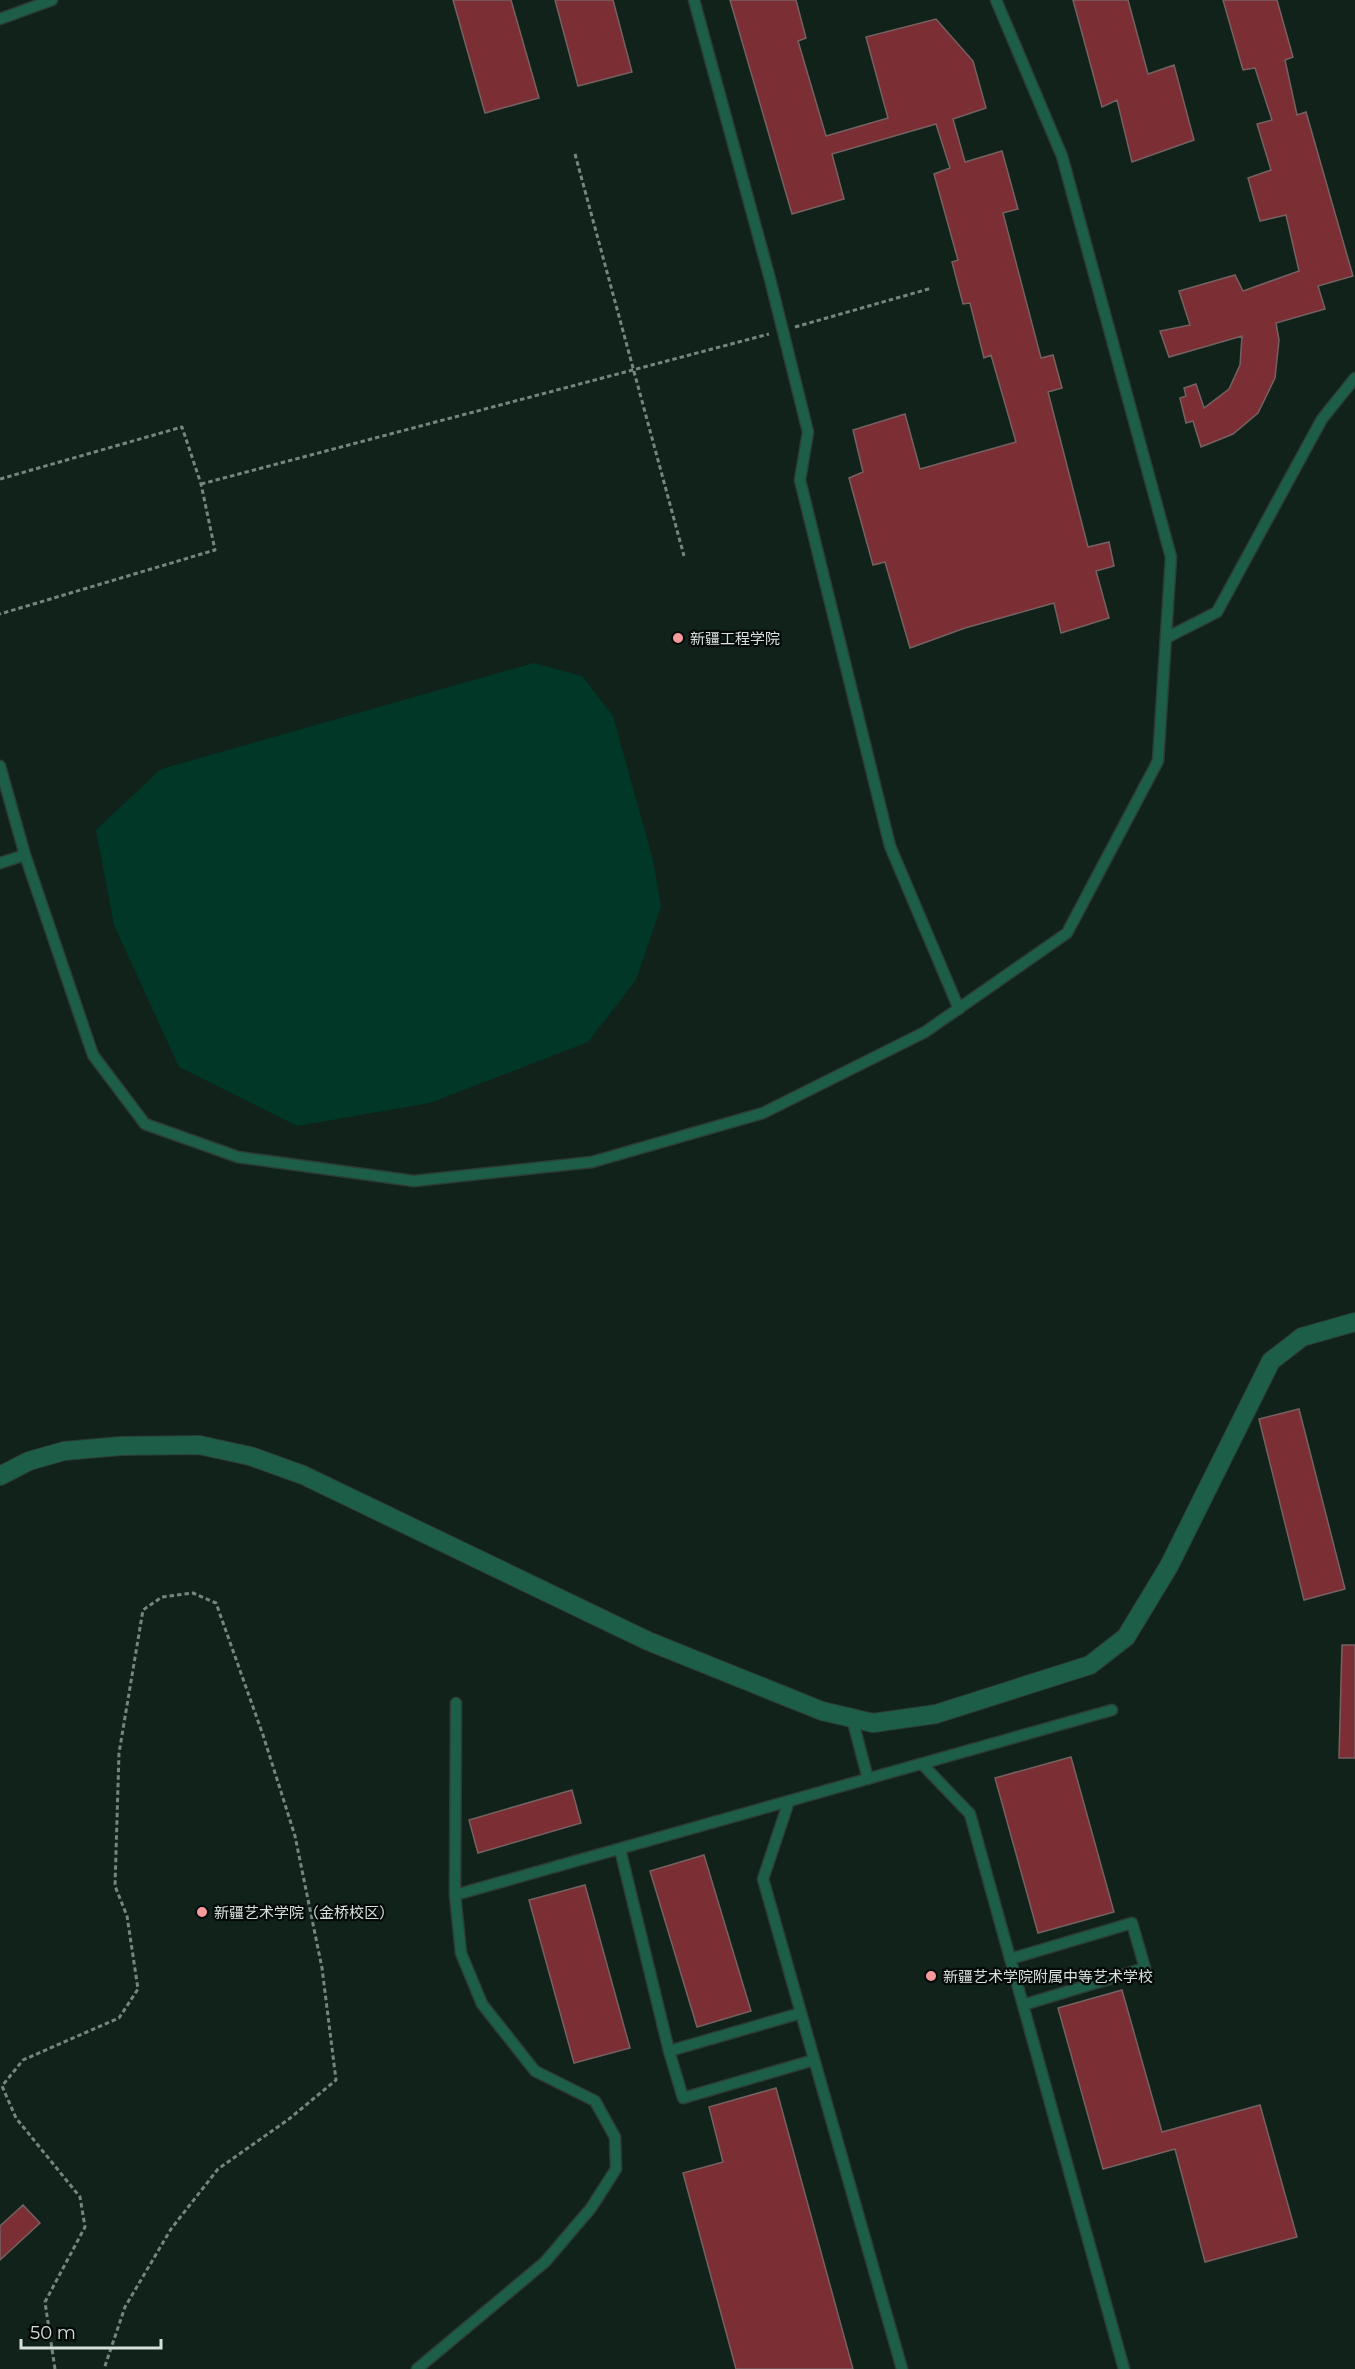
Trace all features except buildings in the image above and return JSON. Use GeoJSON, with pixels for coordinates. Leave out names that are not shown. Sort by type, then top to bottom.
{"type":"FeatureCollection","features":[{"type":"Feature","properties":{"kind":"street"},"geometry":{"type":"LineString","coordinates":[[0,1476],[29,1461],[64,1451],[121,1446],[199,1445],[250,1456],[303,1475],[648,1641],[822,1711],[873,1723],[936,1714],[1090,1665],[1126,1637],[1169,1566],[1271,1361],[1302,1336],[1355,1322]]}},
{"type":"Feature","properties":{"kind":"lane"},"geometry":{"type":"LineString","coordinates":[[0,19],[52,0]]}},
{"type":"Feature","properties":{"kind":"lane"},"geometry":{"type":"LineString","coordinates":[[694,0],[808,432],[800,480],[890,846],[959,1009]]}},
{"type":"Feature","properties":{"kind":"lane"},"geometry":{"type":"LineString","coordinates":[[0,766],[25,855],[93,1055],[145,1124],[238,1157],[414,1181],[592,1161],[762,1113],[925,1032],[1067,933],[1158,761],[1171,557],[1062,156],[996,0]]}},
{"type":"Feature","properties":{"kind":"lane"},"geometry":{"type":"LineString","coordinates":[[1166,638],[1217,612],[1322,419],[1355,378]]}},
{"type":"Feature","properties":{"kind":"lane"},"geometry":{"type":"LineString","coordinates":[[0,863],[25,855]]}},
{"type":"Feature","properties":{"kind":"lane"},"geometry":{"type":"LineString","coordinates":[[417,2369],[545,2262],[591,2208],[616,2169],[615,2137],[595,2101],[535,2071],[482,2004],[461,1953],[454,1895],[456,1703]]}},
{"type":"Feature","properties":{"kind":"lane"},"geometry":{"type":"LineString","coordinates":[[454,1895],[1112,1710]]}},
{"type":"Feature","properties":{"kind":"lane"},"geometry":{"type":"LineString","coordinates":[[852,1718],[868,1779]]}},
{"type":"Feature","properties":{"kind":"lane"},"geometry":{"type":"LineString","coordinates":[[922,1764],[970,1814],[1124,2369]]}},
{"type":"Feature","properties":{"kind":"lane"},"geometry":{"type":"LineString","coordinates":[[789,1801],[763,1879],[902,2369]]}},
{"type":"Feature","properties":{"kind":"lane"},"geometry":{"type":"LineString","coordinates":[[620,1849],[669,2051],[683,2098],[814,2060]]}},
{"type":"Feature","properties":{"kind":"lane"},"geometry":{"type":"LineString","coordinates":[[1010,1959],[1132,1923],[1146,1968],[1023,2005]]}},
{"type":"Feature","properties":{"kind":"lane"},"geometry":{"type":"LineString","coordinates":[[669,2051],[801,2013]]}},
{"type":"Feature","properties":{"kind":"path"},"geometry":{"type":"LineString","coordinates":[[575,154],[684,556]]}},
{"type":"Feature","properties":{"kind":"path"},"geometry":{"type":"LineString","coordinates":[[201,484],[783,331],[932,288]]}},
{"type":"Feature","properties":{"kind":"path"},"geometry":{"type":"LineString","coordinates":[[0,479],[182,427],[201,484],[215,550],[0,614]]}},
{"type":"Feature","properties":{"kind":"path"},"geometry":{"type":"LineString","coordinates":[[55,2369],[45,2302],[85,2228],[80,2198],[16,2118],[2,2086],[23,2060],[119,2018],[138,1989],[127,1916],[115,1886],[119,1753],[143,1610],[162,1597],[194,1593],[216,1603],[263,1735],[295,1836],[322,1968],[336,2080],[289,2119],[218,2169],[171,2229],[125,2307],[104,2369]]}},
{"type":"Feature","properties":{"kind":"green space"},"geometry":{"type":"Polygon","coordinates":[[[534,663],[582,676],[613,716],[653,860],[661,906],[636,980],[588,1042],[430,1103],[297,1126],[179,1067],[114,925],[96,830],[161,769],[534,663]]]}},
{"type":"Feature","properties":{"kind":"place","name":"新疆工程学院"},"geometry":{"type":"Point","coordinates":[678,638]}},
{"type":"Feature","properties":{"kind":"place","name":"新疆艺术学院（金桥校区）"},"geometry":{"type":"Point","coordinates":[202,1912]}},
{"type":"Feature","properties":{"kind":"place","name":"新疆艺术学院附属中等艺术学校"},"geometry":{"type":"Point","coordinates":[931,1976]}}]}
